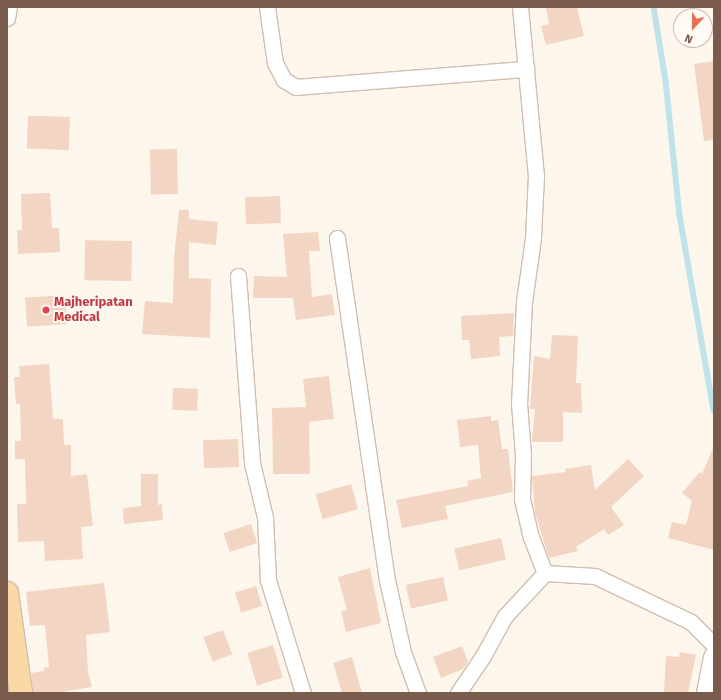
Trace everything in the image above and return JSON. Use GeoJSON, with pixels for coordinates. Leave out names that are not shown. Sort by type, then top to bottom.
{"type":"FeatureCollection","features":[{"type":"Feature","properties":{"kind":"main road"},"geometry":{"type":"LineString","coordinates":[[7,593],[21,693]]}},
{"type":"Feature","properties":{"kind":"street"},"geometry":{"type":"LineString","coordinates":[[7,18],[9,7]]}},
{"type":"Feature","properties":{"kind":"street"},"geometry":{"type":"LineString","coordinates":[[267,7],[275,63],[284,80],[296,87],[526,69]]}},
{"type":"Feature","properties":{"kind":"street"},"geometry":{"type":"LineString","coordinates":[[520,7],[536,175],[533,238],[524,302],[519,402],[523,455],[522,499],[531,537],[545,573]]}},
{"type":"Feature","properties":{"kind":"street"},"geometry":{"type":"LineString","coordinates":[[337,238],[387,580],[403,652],[418,693]]}},
{"type":"Feature","properties":{"kind":"street"},"geometry":{"type":"LineString","coordinates":[[238,276],[252,463],[265,517],[268,580],[303,693]]}},
{"type":"Feature","properties":{"kind":"street"},"geometry":{"type":"LineString","coordinates":[[458,693],[483,656],[504,616],[545,573],[595,576],[691,622],[714,645]]}},
{"type":"Feature","properties":{"kind":"building"},"geometry":{"type":"Polygon","coordinates":[[[546,7],[577,7],[584,36],[546,45],[541,26],[549,24],[546,7]]]}},
{"type":"Feature","properties":{"kind":"building"},"geometry":{"type":"Polygon","coordinates":[[[714,61],[714,140],[704,141],[694,64],[714,61]]]}},
{"type":"Feature","properties":{"kind":"building"},"geometry":{"type":"Polygon","coordinates":[[[28,116],[70,117],[69,150],[27,149],[28,116]]]}},
{"type":"Feature","properties":{"kind":"building"},"geometry":{"type":"Polygon","coordinates":[[[150,149],[177,149],[178,194],[151,194],[150,149]]]}},
{"type":"Feature","properties":{"kind":"building"},"geometry":{"type":"Polygon","coordinates":[[[50,193],[52,228],[59,228],[60,252],[18,254],[17,230],[22,230],[21,194],[50,193]]]}},
{"type":"Feature","properties":{"kind":"building"},"geometry":{"type":"Polygon","coordinates":[[[280,196],[281,223],[246,224],[245,197],[280,196]]]}},
{"type":"Feature","properties":{"kind":"building"},"geometry":{"type":"Polygon","coordinates":[[[179,210],[189,210],[189,219],[218,222],[216,245],[189,242],[189,278],[211,279],[210,338],[142,334],[145,301],[173,303],[174,258],[179,210]]]}},
{"type":"Feature","properties":{"kind":"building"},"geometry":{"type":"Polygon","coordinates":[[[318,232],[320,251],[309,251],[312,297],[332,294],[335,315],[296,320],[293,298],[253,298],[254,276],[287,277],[283,234],[318,232]]]}},
{"type":"Feature","properties":{"kind":"building"},"geometry":{"type":"Polygon","coordinates":[[[85,240],[132,241],[131,281],[84,280],[85,240]]]}},
{"type":"Feature","properties":{"kind":"building","name":"Majheripatan Medical"},"geometry":{"type":"Polygon","coordinates":[[[65,295],[67,324],[27,327],[25,298],[65,295]]]}},
{"type":"Feature","properties":{"kind":"building"},"geometry":{"type":"Polygon","coordinates":[[[514,313],[513,336],[499,337],[500,356],[471,359],[469,340],[462,340],[461,316],[514,313]]]}},
{"type":"Feature","properties":{"kind":"building"},"geometry":{"type":"Polygon","coordinates":[[[552,335],[578,336],[576,383],[581,383],[582,413],[563,412],[563,442],[532,442],[535,409],[530,409],[534,356],[550,359],[552,335]]]}},
{"type":"Feature","properties":{"kind":"building"},"geometry":{"type":"Polygon","coordinates":[[[49,364],[53,419],[63,419],[64,445],[71,445],[71,476],[87,474],[93,526],[81,527],[83,559],[45,561],[44,541],[18,542],[17,504],[26,504],[25,459],[15,459],[15,441],[21,441],[20,404],[16,404],[14,377],[20,377],[19,366],[49,364]]]}},
{"type":"Feature","properties":{"kind":"building"},"geometry":{"type":"Polygon","coordinates":[[[329,376],[334,419],[309,422],[310,474],[273,474],[272,408],[306,407],[303,379],[329,376]]]}},
{"type":"Feature","properties":{"kind":"building"},"geometry":{"type":"Polygon","coordinates":[[[173,388],[198,389],[197,411],[172,410],[173,388]]]}},
{"type":"Feature","properties":{"kind":"building"},"geometry":{"type":"Polygon","coordinates":[[[491,416],[491,421],[498,420],[502,449],[508,449],[513,492],[445,506],[448,519],[402,528],[396,500],[468,486],[467,481],[481,478],[478,445],[460,447],[457,420],[491,416]]]}},
{"type":"Feature","properties":{"kind":"building"},"geometry":{"type":"Polygon","coordinates":[[[238,439],[239,467],[204,468],[203,440],[238,439]]]}},
{"type":"Feature","properties":{"kind":"building"},"geometry":{"type":"Polygon","coordinates":[[[714,446],[714,550],[668,538],[672,522],[686,525],[692,501],[682,493],[700,472],[702,474],[714,446]]]}},
{"type":"Feature","properties":{"kind":"building"},"geometry":{"type":"Polygon","coordinates":[[[628,459],[644,476],[611,507],[624,525],[608,535],[604,529],[576,547],[578,551],[549,558],[535,513],[532,476],[566,472],[565,469],[591,465],[595,490],[628,459]]]}},
{"type":"Feature","properties":{"kind":"building"},"geometry":{"type":"Polygon","coordinates":[[[141,474],[158,474],[158,505],[162,504],[163,520],[124,524],[123,508],[141,506],[141,474]]]}},
{"type":"Feature","properties":{"kind":"building"},"geometry":{"type":"Polygon","coordinates":[[[351,484],[358,509],[323,519],[315,494],[351,484]]]}},
{"type":"Feature","properties":{"kind":"building"},"geometry":{"type":"Polygon","coordinates":[[[251,524],[257,543],[230,552],[223,533],[251,524]]]}},
{"type":"Feature","properties":{"kind":"building"},"geometry":{"type":"Polygon","coordinates":[[[501,538],[506,559],[459,570],[454,549],[501,538]]]}},
{"type":"Feature","properties":{"kind":"building"},"geometry":{"type":"Polygon","coordinates":[[[370,568],[381,623],[346,632],[341,611],[347,610],[338,577],[370,568]]]}},
{"type":"Feature","properties":{"kind":"building"},"geometry":{"type":"Polygon","coordinates":[[[443,577],[448,600],[411,608],[406,585],[443,577]]]}},
{"type":"Feature","properties":{"kind":"building"},"geometry":{"type":"Polygon","coordinates":[[[104,583],[110,632],[86,635],[88,672],[92,687],[55,693],[33,693],[31,673],[44,671],[44,668],[49,667],[45,625],[30,626],[26,592],[104,583]]]}},
{"type":"Feature","properties":{"kind":"building"},"geometry":{"type":"Polygon","coordinates":[[[256,586],[262,606],[241,613],[235,592],[256,586]]]}},
{"type":"Feature","properties":{"kind":"building"},"geometry":{"type":"Polygon","coordinates":[[[223,630],[232,654],[213,662],[203,638],[223,630]]]}},
{"type":"Feature","properties":{"kind":"building"},"geometry":{"type":"Polygon","coordinates":[[[273,645],[283,678],[257,685],[247,653],[273,645]]]}},
{"type":"Feature","properties":{"kind":"building"},"geometry":{"type":"Polygon","coordinates":[[[462,646],[468,662],[463,669],[441,678],[433,657],[462,646]]]}},
{"type":"Feature","properties":{"kind":"building"},"geometry":{"type":"Polygon","coordinates":[[[680,652],[696,655],[688,693],[664,693],[666,656],[679,657],[680,652]]]}},
{"type":"Feature","properties":{"kind":"building"},"geometry":{"type":"Polygon","coordinates":[[[352,657],[362,693],[342,693],[333,663],[352,657]]]}},
{"type":"Feature","properties":{"kind":"waterway"},"geometry":{"type":"LineString","coordinates":[[654,7],[666,81],[680,216],[714,410]]}},
{"type":"Feature","properties":{"kind":"place","name":"Majheripatan Medical"},"geometry":{"type":"Point","coordinates":[46,310]}}]}
